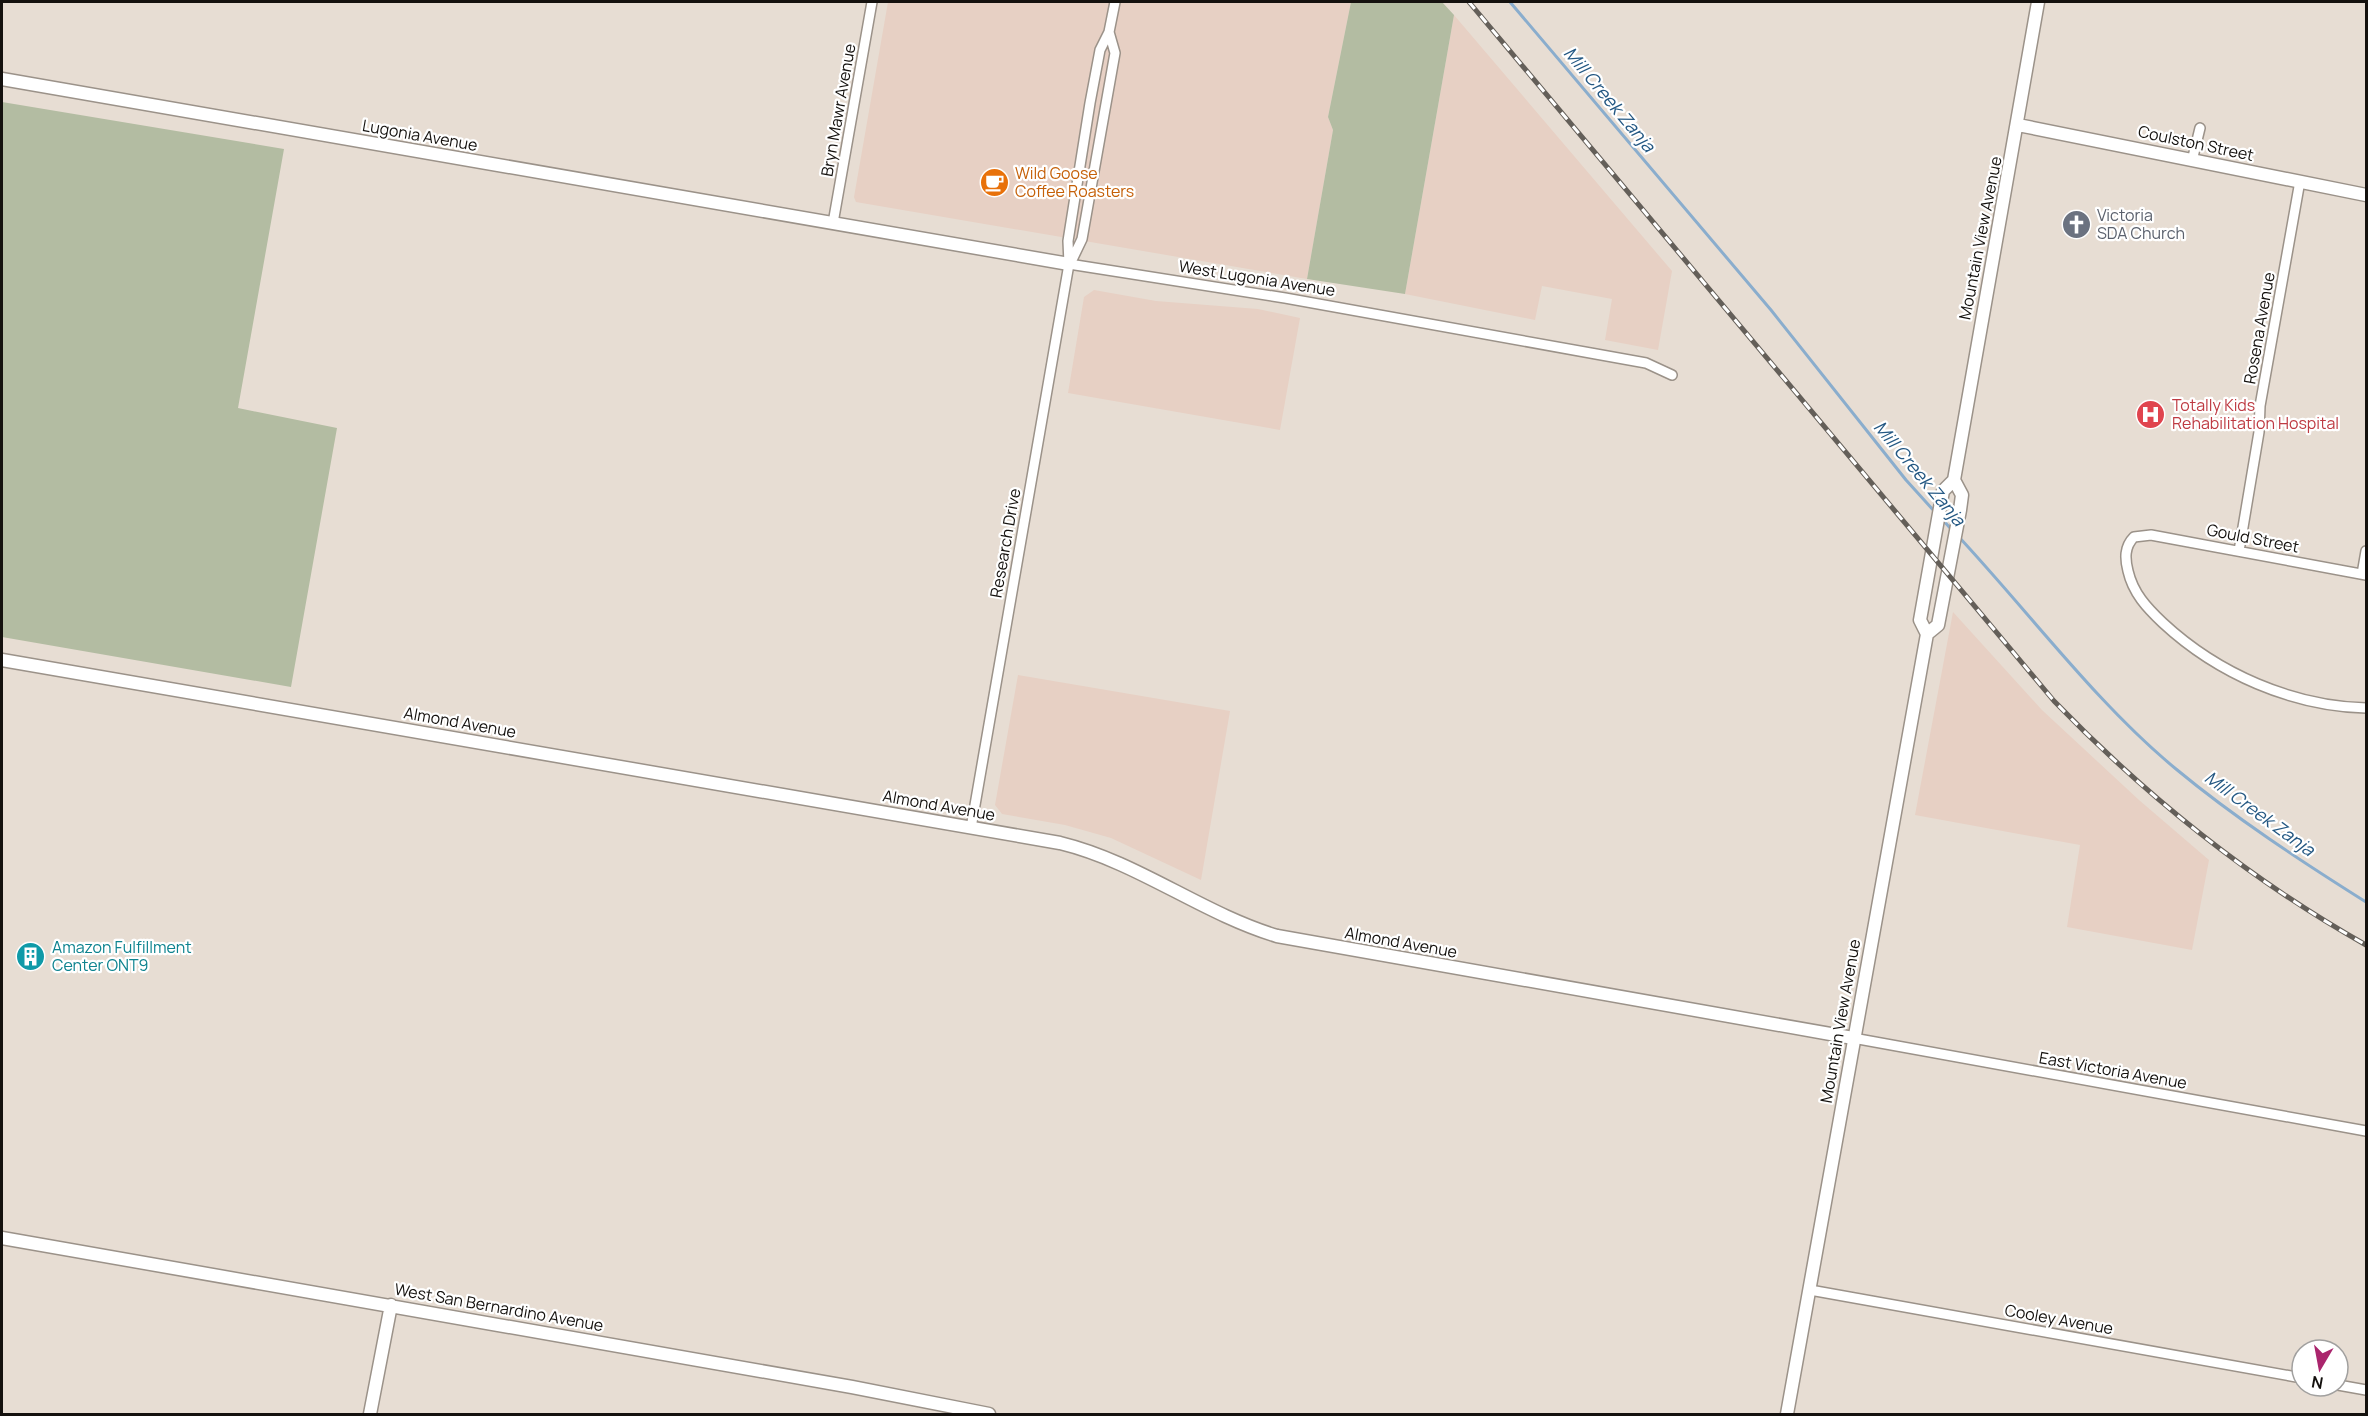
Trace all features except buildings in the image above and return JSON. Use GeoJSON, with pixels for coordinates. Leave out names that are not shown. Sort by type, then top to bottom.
{"type":"FeatureCollection","features":[{"type":"Feature","properties":{"kind":"street","name":"Bryn Mawr Avenue"},"geometry":{"type":"LineString","coordinates":[[833,223],[872,2]]}},
{"type":"Feature","properties":{"kind":"street","name":"Research Drive"},"geometry":{"type":"LineString","coordinates":[[971,828],[1070,264],[1068,241],[1086,123],[1100,50],[1109,32],[1115,2]]}},
{"type":"Feature","properties":{"kind":"street","name":"Mountain View Avenue"},"geometry":{"type":"LineString","coordinates":[[1787,1414],[1927,634],[1920,620],[1943,492],[1954,480],[2038,2]]}},
{"type":"Feature","properties":{"kind":"street","name":"Research Drive"},"geometry":{"type":"LineString","coordinates":[[1070,264],[1082,239],[1115,53],[1109,32]]}},
{"type":"Feature","properties":{"kind":"street","name":"Lugonia Avenue"},"geometry":{"type":"LineString","coordinates":[[2,78],[833,223]]}},
{"type":"Feature","properties":{"kind":"street","name":"Coulston Street"},"geometry":{"type":"LineString","coordinates":[[2018,125],[2367,195]]}},
{"type":"Feature","properties":{"kind":"street"},"geometry":{"type":"LineString","coordinates":[[2192,161],[2200,128]]}},
{"type":"Feature","properties":{"kind":"street","name":"Rosena Avenue"},"geometry":{"type":"LineString","coordinates":[[2239,551],[2259,432],[2262,398],[2300,181]]}},
{"type":"Feature","properties":{"kind":"street","name":"West Lugonia Avenue"},"geometry":{"type":"LineString","coordinates":[[833,223],[1297,300],[1646,363],[1672,375]]}},
{"type":"Feature","properties":{"kind":"street","name":"Mountain View Avenue"},"geometry":{"type":"LineString","coordinates":[[1927,634],[1938,625],[1960,510],[1962,495],[1954,480]]}},
{"type":"Feature","properties":{"kind":"street","name":"Gould Street"},"geometry":{"type":"LineString","coordinates":[[2364,575],[2141,534],[2134,537],[2126,555],[2131,581],[2136,592],[2155,616],[2191,646],[2231,671],[2276,690],[2322,703],[2367,708]]}},
{"type":"Feature","properties":{"kind":"street"},"geometry":{"type":"LineString","coordinates":[[2364,575],[2367,551]]}},
{"type":"Feature","properties":{"kind":"street","name":"Almond Avenue"},"geometry":{"type":"LineString","coordinates":[[2,660],[1060,843],[1104,856],[1234,921],[1277,936],[1853,1038]]}},
{"type":"Feature","properties":{"kind":"street","name":"East Victoria Avenue"},"geometry":{"type":"LineString","coordinates":[[1853,1038],[2367,1131]]}},
{"type":"Feature","properties":{"kind":"street","name":"West San Bernardino Avenue"},"geometry":{"type":"LineString","coordinates":[[2,1238],[852,1387],[989,1414]]}},
{"type":"Feature","properties":{"kind":"street","name":"Cooley Avenue"},"geometry":{"type":"LineString","coordinates":[[1810,1290],[2290,1376]]}},
{"type":"Feature","properties":{"kind":"street"},"geometry":{"type":"LineString","coordinates":[[370,1414],[391,1305]]}},
{"type":"Feature","properties":{"kind":"street"},"geometry":{"type":"LineString","coordinates":[[2350,1387],[2367,1390]]}},
{"type":"Feature","properties":{"kind":"shaded area"},"geometry":{"type":"Polygon","coordinates":[[[888,2],[1351,2],[1328,117],[1333,130],[1307,279],[856,202],[854,197],[888,2]]]}},
{"type":"Feature","properties":{"kind":"shaded area"},"geometry":{"type":"Polygon","coordinates":[[[1454,15],[1672,271],[1658,350],[1605,340],[1612,299],[1542,286],[1535,320],[1405,294],[1454,15]]]}},
{"type":"Feature","properties":{"kind":"shaded area"},"geometry":{"type":"Polygon","coordinates":[[[1094,290],[1156,301],[1258,309],[1300,318],[1280,430],[1068,393],[1084,297],[1094,290]]]}},
{"type":"Feature","properties":{"kind":"shaded area"},"geometry":{"type":"Polygon","coordinates":[[[1953,612],[2042,710],[2139,800],[2209,860],[2192,950],[2067,927],[2080,845],[1915,815],[1953,612]]]}},
{"type":"Feature","properties":{"kind":"shaded area"},"geometry":{"type":"Polygon","coordinates":[[[1018,675],[1230,711],[1201,880],[1111,838],[1065,825],[1002,814],[995,805],[1018,675]]]}},
{"type":"Feature","properties":{"kind":"green space"},"geometry":{"type":"Polygon","coordinates":[[[1351,2],[1442,2],[1454,15],[1405,294],[1307,279],[1333,130],[1328,117],[1351,2]]]}},
{"type":"Feature","properties":{"kind":"green space"},"geometry":{"type":"Polygon","coordinates":[[[2,102],[284,149],[238,408],[337,428],[291,687],[2,637],[2,102]]]}},
{"type":"Feature","properties":{"kind":"waterway","name":"Mill Creek Zanja"},"geometry":{"type":"LineString","coordinates":[[1510,2],[1771,310],[1906,480],[1935,512]]}},
{"type":"Feature","properties":{"kind":"waterway","name":"Mill Creek Zanja"},"geometry":{"type":"LineString","coordinates":[[1942,519],[1951,529]]}},
{"type":"Feature","properties":{"kind":"waterway","name":"Mill Creek Zanja"},"geometry":{"type":"LineString","coordinates":[[1958,536],[2118,716],[2147,743],[2198,787],[2245,822],[2366,902]]}},
{"type":"Feature","properties":{"kind":"railway"},"geometry":{"type":"LineString","coordinates":[[1469,2],[2054,701],[2126,770],[2201,834],[2281,893],[2366,945]]}},
{"type":"Feature","properties":{"kind":"place","name":"Wild Goose Coffee Roasters"},"geometry":{"type":"Point","coordinates":[994,182]}},
{"type":"Feature","properties":{"kind":"place","name":"Victoria SDA Church"},"geometry":{"type":"Point","coordinates":[2076,224]}},
{"type":"Feature","properties":{"kind":"place","name":"Totally Kids Rehabilitation Hospital"},"geometry":{"type":"Point","coordinates":[2151,414]}},
{"type":"Feature","properties":{"kind":"place","name":"Amazon Fulfillment Center ONT9"},"geometry":{"type":"Point","coordinates":[31,956]}}]}
